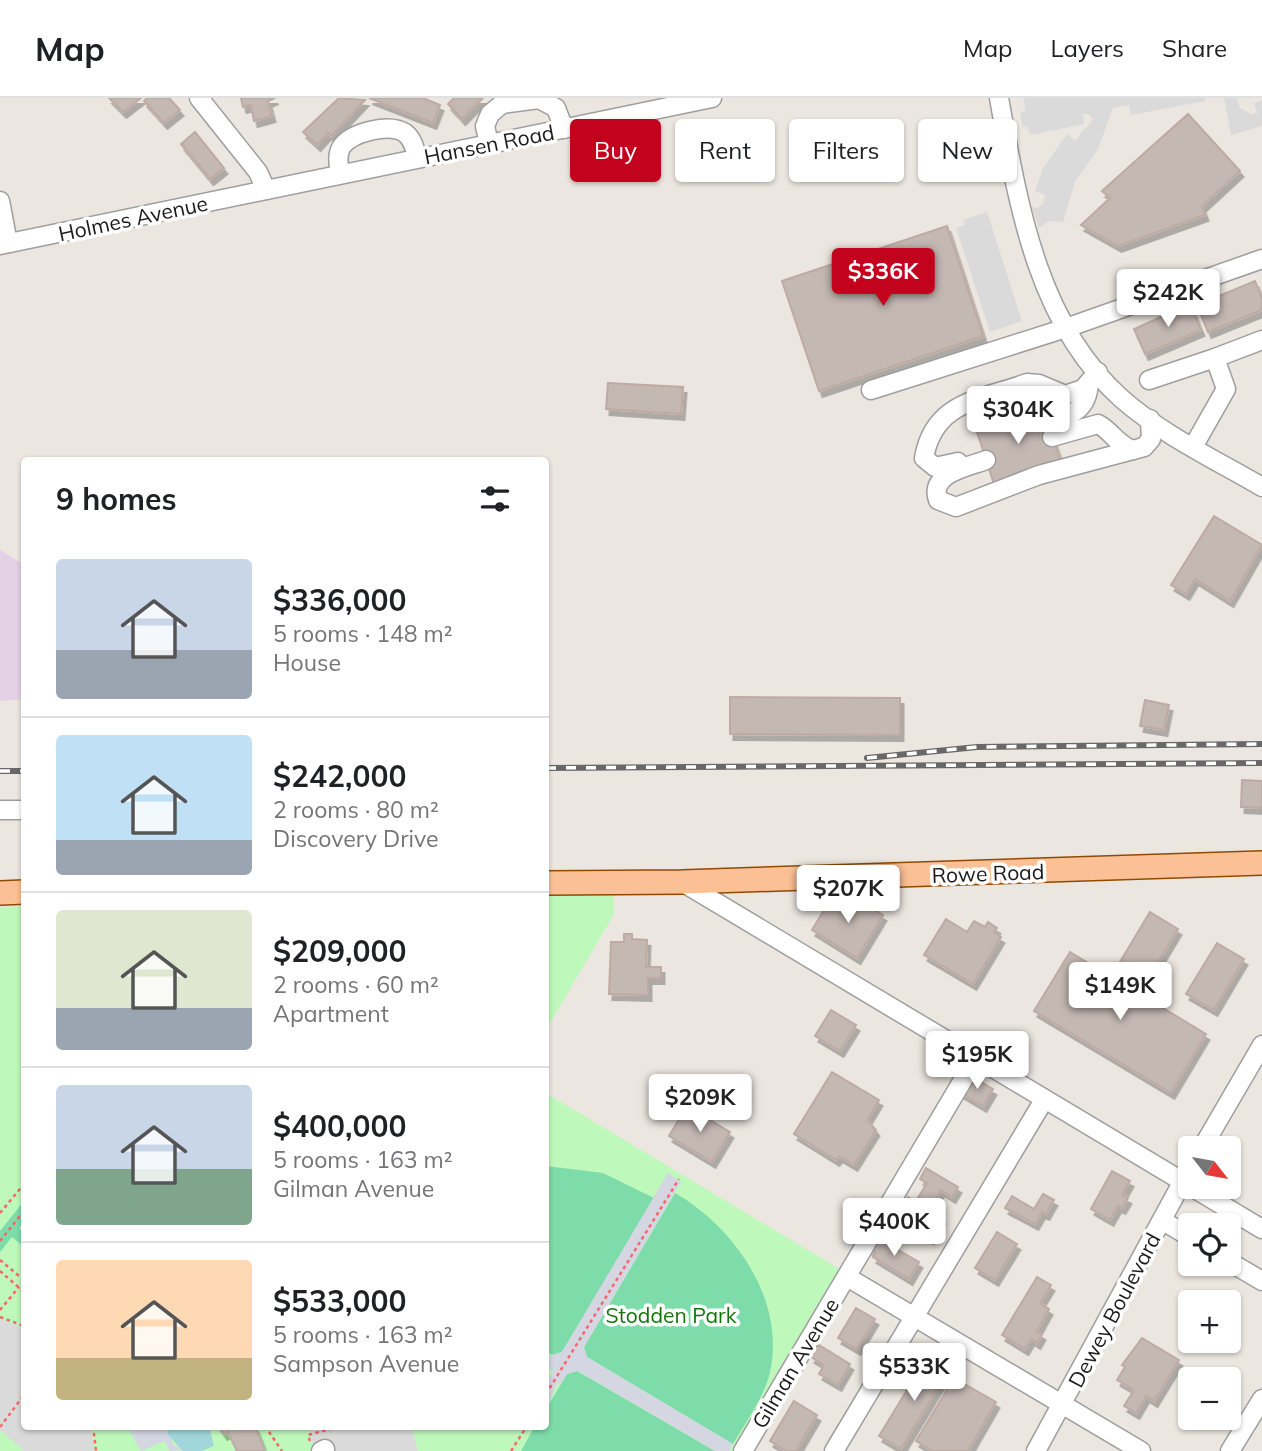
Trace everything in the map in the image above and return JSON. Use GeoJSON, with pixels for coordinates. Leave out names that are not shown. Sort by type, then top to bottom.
{"type":"FeatureCollection","features":[{"type":"Feature","properties":{"kind":"main road","name":"Rowe Road"},"geometry":{"type":"LineString","coordinates":[[549,883],[682,883],[1262,863]]}},
{"type":"Feature","properties":{"kind":"main road"},"geometry":{"type":"LineString","coordinates":[[0,893],[21,892]]}},
{"type":"Feature","properties":{"kind":"street"},"geometry":{"type":"LineString","coordinates":[[199,98],[258,172],[266,190]]}},
{"type":"Feature","properties":{"kind":"street","name":"Hansen Road"},"geometry":{"type":"LineString","coordinates":[[266,190],[564,129],[633,106],[712,98]]}},
{"type":"Feature","properties":{"kind":"street"},"geometry":{"type":"LineString","coordinates":[[999,98],[1019,199],[1038,271],[1092,384],[1087,411],[1079,420],[1051,434],[1097,432],[1116,439],[1122,446],[1133,450]]}},
{"type":"Feature","properties":{"kind":"street"},"geometry":{"type":"LineString","coordinates":[[489,144],[485,126],[490,114],[502,104],[539,99],[556,108],[564,129]]}},
{"type":"Feature","properties":{"kind":"street"},"geometry":{"type":"LineString","coordinates":[[340,174],[338,156],[342,146],[363,132],[392,130],[404,133],[412,142],[418,158]]}},
{"type":"Feature","properties":{"kind":"street","name":"Holmes Avenue"},"geometry":{"type":"LineString","coordinates":[[4,244],[266,190]]}},
{"type":"Feature","properties":{"kind":"street"},"geometry":{"type":"LineString","coordinates":[[0,201],[4,244]]}},
{"type":"Feature","properties":{"kind":"street"},"geometry":{"type":"LineString","coordinates":[[871,390],[1066,328],[1262,259]]}},
{"type":"Feature","properties":{"kind":"street"},"geometry":{"type":"LineString","coordinates":[[1149,380],[1262,340]]}},
{"type":"Feature","properties":{"kind":"street"},"geometry":{"type":"LineString","coordinates":[[1193,447],[1226,389],[1215,358]]}},
{"type":"Feature","properties":{"kind":"street"},"geometry":{"type":"LineString","coordinates":[[1150,419],[1151,439],[1144,447],[1039,475],[956,507],[938,500],[939,477],[924,458],[932,430],[952,409],[1027,383],[1039,384],[1065,395],[1092,384],[1122,398],[1193,447],[1262,487]]}},
{"type":"Feature","properties":{"kind":"street"},"geometry":{"type":"LineString","coordinates":[[939,477],[985,456]]}},
{"type":"Feature","properties":{"kind":"street"},"geometry":{"type":"LineString","coordinates":[[0,810],[21,810]]}},
{"type":"Feature","properties":{"kind":"street"},"geometry":{"type":"LineString","coordinates":[[682,883],[1044,1100],[1178,1171]]}},
{"type":"Feature","properties":{"kind":"street"},"geometry":{"type":"LineString","coordinates":[[1209,1136],[1262,1045]]}},
{"type":"Feature","properties":{"kind":"street","name":"Gilman Avenue"},"geometry":{"type":"LineString","coordinates":[[743,1451],[975,1058]]}},
{"type":"Feature","properties":{"kind":"street"},"geometry":{"type":"LineString","coordinates":[[834,1451],[1044,1100]]}},
{"type":"Feature","properties":{"kind":"street","name":"Dewey Boulevard"},"geometry":{"type":"LineString","coordinates":[[1036,1451],[1178,1191]]}},
{"type":"Feature","properties":{"kind":"street"},"geometry":{"type":"LineString","coordinates":[[1220,1199],[1262,1229]]}},
{"type":"Feature","properties":{"kind":"street"},"geometry":{"type":"LineString","coordinates":[[1163,1221],[1178,1230]]}},
{"type":"Feature","properties":{"kind":"street"},"geometry":{"type":"LineString","coordinates":[[1241,1269],[1262,1281]]}},
{"type":"Feature","properties":{"kind":"street"},"geometry":{"type":"LineString","coordinates":[[847,1277],[1064,1404],[1129,1448]]}},
{"type":"Feature","properties":{"kind":"street"},"geometry":{"type":"LineString","coordinates":[[1230,1451],[1262,1399]]}},
{"type":"Feature","properties":{"kind":"path"},"geometry":{"type":"LineString","coordinates":[[549,1388],[678,1179]]}},
{"type":"Feature","properties":{"kind":"path"},"geometry":{"type":"LineString","coordinates":[[0,1213],[21,1188]]}},
{"type":"Feature","properties":{"kind":"path"},"geometry":{"type":"LineString","coordinates":[[0,1241],[21,1215]]}},
{"type":"Feature","properties":{"kind":"path"},"geometry":{"type":"LineString","coordinates":[[0,1260],[21,1278]]}},
{"type":"Feature","properties":{"kind":"path"},"geometry":{"type":"LineString","coordinates":[[0,1271],[19,1287],[0,1310]]}},
{"type":"Feature","properties":{"kind":"path"},"geometry":{"type":"LineString","coordinates":[[0,1317],[21,1325]]}},
{"type":"Feature","properties":{"kind":"path"},"geometry":{"type":"LineString","coordinates":[[0,1427],[21,1399]]}},
{"type":"Feature","properties":{"kind":"path"},"geometry":{"type":"LineString","coordinates":[[93,1430],[96,1451]]}},
{"type":"Feature","properties":{"kind":"path"},"geometry":{"type":"LineString","coordinates":[[268,1430],[282,1451]]}},
{"type":"Feature","properties":{"kind":"path"},"geometry":{"type":"LineString","coordinates":[[309,1435],[327,1430]]}},
{"type":"Feature","properties":{"kind":"path"},"geometry":{"type":"LineString","coordinates":[[511,1451],[524,1430]]}},
{"type":"Feature","properties":{"kind":"shaded area"},"geometry":{"type":"Polygon","coordinates":[[[1024,98],[1205,98],[1205,101],[1131,115],[1129,105],[1113,108],[1098,149],[1075,182],[1063,222],[1049,221],[1039,228],[1032,207],[1037,208],[1043,204],[1045,195],[1035,191],[1043,168],[1067,134],[1075,141],[1093,119],[1089,114],[1083,114],[1084,124],[1030,135],[1027,126],[1023,127],[1020,114],[1025,110],[1024,98]]]}},
{"type":"Feature","properties":{"kind":"shaded area"},"geometry":{"type":"Polygon","coordinates":[[[1224,98],[1236,98],[1240,108],[1252,114],[1257,113],[1254,103],[1262,100],[1262,126],[1231,135],[1224,98]]]}},
{"type":"Feature","properties":{"kind":"shaded area"},"geometry":{"type":"Polygon","coordinates":[[[987,212],[1022,321],[990,332],[956,228],[965,225],[963,220],[987,212]]]}},
{"type":"Feature","properties":{"kind":"shaded area"},"geometry":{"type":"Polygon","coordinates":[[[0,550],[21,563],[21,699],[0,701],[0,550]]]}},
{"type":"Feature","properties":{"kind":"shaded area"},"geometry":{"type":"Polygon","coordinates":[[[668,1173],[681,1182],[584,1347],[587,1357],[733,1444],[729,1451],[715,1451],[578,1371],[567,1374],[560,1385],[557,1384],[549,1402],[549,1378],[553,1371],[549,1369],[549,1358],[562,1352],[668,1173]]]}},
{"type":"Feature","properties":{"kind":"shaded area"},"geometry":{"type":"Polygon","coordinates":[[[0,1319],[21,1327],[21,1430],[91,1430],[94,1451],[25,1451],[0,1430],[0,1319]]]}},
{"type":"Feature","properties":{"kind":"shaded area"},"geometry":{"type":"Polygon","coordinates":[[[129,1430],[168,1430],[173,1444],[183,1450],[170,1451],[164,1441],[141,1451],[129,1430]]]}},
{"type":"Feature","properties":{"kind":"shaded area"},"geometry":{"type":"Polygon","coordinates":[[[309,1430],[412,1430],[418,1451],[315,1451],[309,1430]]]}},
{"type":"Feature","properties":{"kind":"green space"},"geometry":{"type":"Polygon","coordinates":[[[613,892],[614,914],[549,1025],[549,893],[613,892]]]}},
{"type":"Feature","properties":{"kind":"green space","name":"Stodden Park"},"geometry":{"type":"Polygon","coordinates":[[[21,906],[21,1430],[549,1430],[549,1095],[843,1271],[736,1451],[0,1451],[0,907],[21,906]]]}},
{"type":"Feature","properties":{"kind":"green space"},"geometry":{"type":"Polygon","coordinates":[[[549,1166],[603,1173],[654,1198],[562,1352],[552,1355],[549,1353],[549,1166]]]}},
{"type":"Feature","properties":{"kind":"green space"},"geometry":{"type":"Polygon","coordinates":[[[675,1193],[717,1225],[735,1246],[751,1268],[763,1293],[770,1318],[773,1345],[770,1372],[759,1400],[733,1444],[587,1357],[584,1347],[675,1193]]]}},
{"type":"Feature","properties":{"kind":"green space"},"geometry":{"type":"Polygon","coordinates":[[[21,1205],[21,1244],[12,1237],[0,1252],[0,1231],[21,1205]]]}},
{"type":"Feature","properties":{"kind":"green space"},"geometry":{"type":"Polygon","coordinates":[[[577,1371],[715,1451],[521,1451],[533,1430],[549,1430],[549,1404],[567,1374],[577,1371]]]}},
{"type":"Feature","properties":{"kind":"water"},"geometry":{"type":"Polygon","coordinates":[[[167,1430],[210,1430],[214,1446],[201,1451],[183,1451],[169,1436],[167,1430]]]}},
{"type":"Feature","properties":{"kind":"building"},"geometry":{"type":"Polygon","coordinates":[[[109,98],[141,98],[123,112],[109,98]]]}},
{"type":"Feature","properties":{"kind":"building"},"geometry":{"type":"Polygon","coordinates":[[[147,98],[169,98],[180,110],[164,123],[144,101],[147,98]]]}},
{"type":"Feature","properties":{"kind":"building"},"geometry":{"type":"Polygon","coordinates":[[[241,98],[275,98],[268,101],[272,116],[254,121],[251,105],[243,107],[241,98]]]}},
{"type":"Feature","properties":{"kind":"building"},"geometry":{"type":"Polygon","coordinates":[[[339,98],[365,100],[331,136],[328,133],[317,145],[303,132],[339,98]]]}},
{"type":"Feature","properties":{"kind":"building"},"geometry":{"type":"Polygon","coordinates":[[[369,98],[423,98],[440,105],[433,123],[369,98]]]}},
{"type":"Feature","properties":{"kind":"building"},"geometry":{"type":"Polygon","coordinates":[[[454,98],[483,98],[462,119],[448,104],[454,98]]]}},
{"type":"Feature","properties":{"kind":"building"},"geometry":{"type":"Polygon","coordinates":[[[1188,114],[1240,171],[1202,206],[1205,215],[1118,246],[1081,225],[1110,198],[1102,191],[1188,114]]]}},
{"type":"Feature","properties":{"kind":"building"},"geometry":{"type":"Polygon","coordinates":[[[195,132],[224,168],[210,179],[181,144],[195,132]]]}},
{"type":"Feature","properties":{"kind":"building"},"geometry":{"type":"Polygon","coordinates":[[[947,226],[983,336],[819,391],[782,281],[947,226]]]}},
{"type":"Feature","properties":{"kind":"building"},"geometry":{"type":"Polygon","coordinates":[[[1255,281],[1262,299],[1262,310],[1208,332],[1197,305],[1255,281]]]}},
{"type":"Feature","properties":{"kind":"building"},"geometry":{"type":"Polygon","coordinates":[[[1190,304],[1201,330],[1145,354],[1134,329],[1190,304]]]}},
{"type":"Feature","properties":{"kind":"building"},"geometry":{"type":"Polygon","coordinates":[[[608,383],[683,387],[681,414],[606,409],[608,383]]]}},
{"type":"Feature","properties":{"kind":"building"},"geometry":{"type":"Polygon","coordinates":[[[1042,407],[1061,462],[994,484],[976,429],[1042,407]]]}},
{"type":"Feature","properties":{"kind":"building"},"geometry":{"type":"Polygon","coordinates":[[[1214,516],[1262,545],[1230,601],[1195,579],[1186,594],[1171,585],[1214,516]]]}},
{"type":"Feature","properties":{"kind":"building"},"geometry":{"type":"Polygon","coordinates":[[[730,697],[900,698],[900,735],[730,734],[730,697]]]}},
{"type":"Feature","properties":{"kind":"building"},"geometry":{"type":"Polygon","coordinates":[[[1145,700],[1169,705],[1164,730],[1140,726],[1145,700]]]}},
{"type":"Feature","properties":{"kind":"building"},"geometry":{"type":"Polygon","coordinates":[[[1242,780],[1262,781],[1262,808],[1241,807],[1242,780]]]}},
{"type":"Feature","properties":{"kind":"building"},"geometry":{"type":"Polygon","coordinates":[[[848,894],[883,915],[857,958],[812,930],[826,907],[832,911],[839,898],[844,901],[848,894]]]}},
{"type":"Feature","properties":{"kind":"building"},"geometry":{"type":"Polygon","coordinates":[[[1150,912],[1178,929],[1148,979],[1120,962],[1150,912]]]}},
{"type":"Feature","properties":{"kind":"building"},"geometry":{"type":"Polygon","coordinates":[[[946,919],[967,932],[974,921],[985,927],[988,922],[997,928],[994,933],[1001,937],[973,984],[924,955],[946,919]]]}},
{"type":"Feature","properties":{"kind":"building"},"geometry":{"type":"Polygon","coordinates":[[[624,934],[632,934],[632,939],[647,940],[646,967],[661,967],[661,978],[648,978],[648,995],[609,994],[611,942],[624,942],[624,934]]]}},
{"type":"Feature","properties":{"kind":"building"},"geometry":{"type":"Polygon","coordinates":[[[1217,943],[1244,959],[1214,1010],[1186,994],[1217,943]]]}},
{"type":"Feature","properties":{"kind":"building"},"geometry":{"type":"Polygon","coordinates":[[[1070,952],[1206,1034],[1171,1093],[1034,1011],[1070,952]]]}},
{"type":"Feature","properties":{"kind":"building"},"geometry":{"type":"Polygon","coordinates":[[[831,1010],[856,1025],[840,1051],[815,1036],[831,1010]]]}},
{"type":"Feature","properties":{"kind":"building"},"geometry":{"type":"Polygon","coordinates":[[[832,1072],[879,1100],[867,1120],[876,1130],[854,1165],[839,1156],[836,1160],[794,1134],[832,1072]]]}},
{"type":"Feature","properties":{"kind":"building"},"geometry":{"type":"Polygon","coordinates":[[[971,1076],[993,1089],[983,1106],[961,1093],[971,1076]]]}},
{"type":"Feature","properties":{"kind":"building"},"geometry":{"type":"Polygon","coordinates":[[[687,1106],[730,1132],[712,1162],[669,1136],[687,1106]]]}},
{"type":"Feature","properties":{"kind":"building"},"geometry":{"type":"Polygon","coordinates":[[[926,1168],[958,1187],[952,1197],[941,1190],[932,1206],[918,1198],[927,1183],[920,1179],[926,1168]]]}},
{"type":"Feature","properties":{"kind":"building"},"geometry":{"type":"Polygon","coordinates":[[[1112,1171],[1130,1181],[1122,1195],[1128,1198],[1122,1208],[1118,1206],[1110,1220],[1091,1209],[1112,1171]]]}},
{"type":"Feature","properties":{"kind":"building"},"geometry":{"type":"Polygon","coordinates":[[[1043,1194],[1054,1200],[1046,1214],[1042,1212],[1035,1224],[1005,1208],[1012,1196],[1034,1209],[1043,1194]]]}},
{"type":"Feature","properties":{"kind":"building"},"geometry":{"type":"Polygon","coordinates":[[[908,1197],[942,1218],[930,1238],[917,1230],[913,1235],[904,1229],[899,1237],[889,1230],[908,1197]]]}},
{"type":"Feature","properties":{"kind":"building"},"geometry":{"type":"Polygon","coordinates":[[[997,1232],[1017,1244],[995,1280],[975,1268],[997,1232]]]}},
{"type":"Feature","properties":{"kind":"building"},"geometry":{"type":"Polygon","coordinates":[[[876,1237],[919,1262],[909,1279],[873,1257],[875,1252],[869,1249],[876,1237]]]}},
{"type":"Feature","properties":{"kind":"building"},"geometry":{"type":"Polygon","coordinates":[[[1037,1277],[1051,1285],[1040,1303],[1049,1309],[1037,1331],[1042,1334],[1037,1343],[1031,1339],[1025,1349],[1002,1335],[1037,1277]]]}},
{"type":"Feature","properties":{"kind":"building"},"geometry":{"type":"Polygon","coordinates":[[[856,1308],[875,1319],[857,1349],[838,1338],[856,1308]]]}},
{"type":"Feature","properties":{"kind":"building"},"geometry":{"type":"Polygon","coordinates":[[[1142,1338],[1179,1360],[1154,1401],[1146,1396],[1136,1413],[1124,1406],[1134,1390],[1117,1380],[1125,1367],[1122,1365],[1142,1338]]]}},
{"type":"Feature","properties":{"kind":"building"},"geometry":{"type":"Polygon","coordinates":[[[819,1345],[850,1364],[838,1385],[819,1374],[824,1365],[811,1357],[819,1345]]]}},
{"type":"Feature","properties":{"kind":"building"},"geometry":{"type":"Polygon","coordinates":[[[928,1356],[949,1369],[901,1449],[879,1436],[928,1356]]]}},
{"type":"Feature","properties":{"kind":"building"},"geometry":{"type":"Polygon","coordinates":[[[954,1378],[996,1402],[968,1451],[933,1451],[916,1441],[954,1378]]]}},
{"type":"Feature","properties":{"kind":"building"},"geometry":{"type":"Polygon","coordinates":[[[794,1401],[817,1415],[796,1451],[786,1451],[770,1441],[794,1401]]]}},
{"type":"Feature","properties":{"kind":"building"},"geometry":{"type":"Polygon","coordinates":[[[221,1430],[257,1430],[265,1451],[237,1451],[228,1432],[224,1434],[221,1430]]]}},
{"type":"Feature","properties":{"kind":"railway"},"geometry":{"type":"LineString","coordinates":[[867,758],[977,747],[1262,744]]}},
{"type":"Feature","properties":{"kind":"railway"},"geometry":{"type":"LineString","coordinates":[[549,768],[1262,763]]}},
{"type":"Feature","properties":{"kind":"railway"},"geometry":{"type":"LineString","coordinates":[[0,771],[21,771]]}}]}
